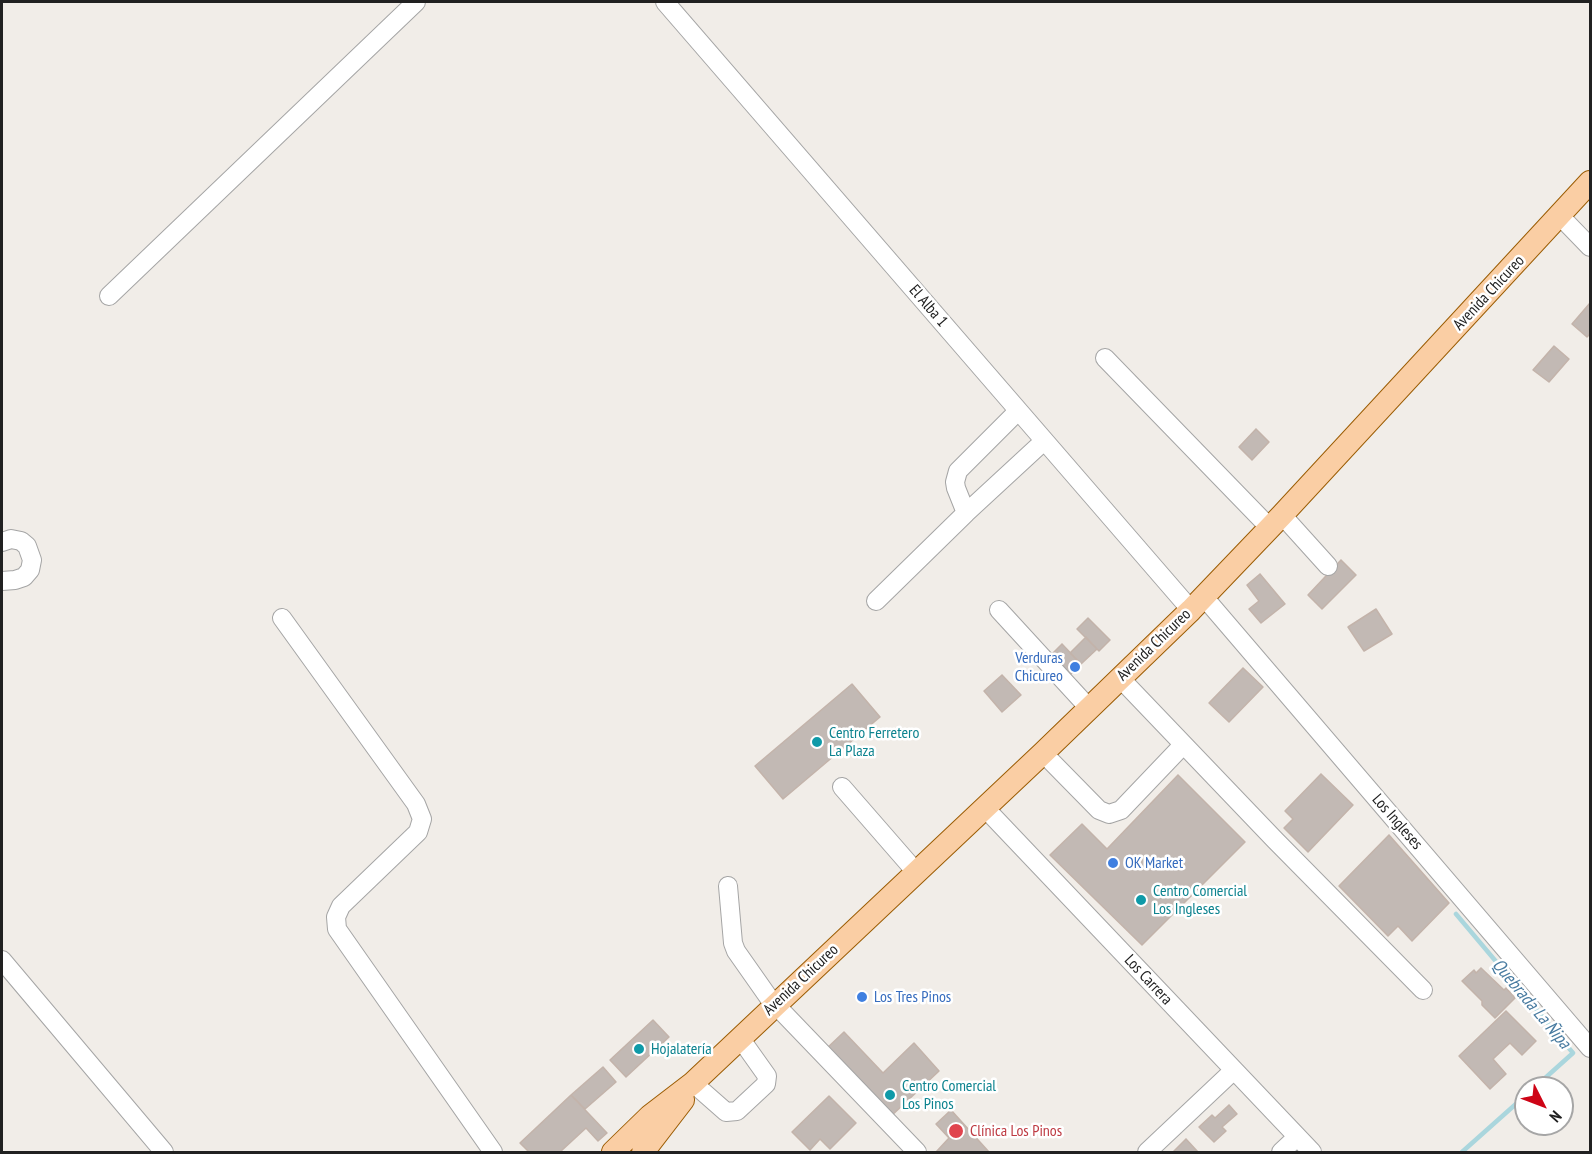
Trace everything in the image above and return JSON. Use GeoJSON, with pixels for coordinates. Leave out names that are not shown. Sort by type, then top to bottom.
{"type":"FeatureCollection","features":[{"type":"Feature","properties":{"kind":"main road","name":"Avenida Chicureo"},"geometry":{"type":"LineString","coordinates":[[612,1152],[650,1116],[693,1083],[1043,753],[1198,603],[1560,216],[1588,192]]}},
{"type":"Feature","properties":{"kind":"main road","name":"Avenida Chicureo"},"geometry":{"type":"LineString","coordinates":[[643,1152],[670,1118],[693,1083]]}},
{"type":"Feature","properties":{"kind":"street"},"geometry":{"type":"LineString","coordinates":[[109,296],[416,2]]}},
{"type":"Feature","properties":{"kind":"street","name":"El Alba 1"},"geometry":{"type":"LineString","coordinates":[[665,2],[1044,441],[1198,603]]}},
{"type":"Feature","properties":{"kind":"street"},"geometry":{"type":"LineString","coordinates":[[1560,216],[1590,247]]}},
{"type":"Feature","properties":{"kind":"street"},"geometry":{"type":"LineString","coordinates":[[1106,358],[1276,521],[1328,566]]}},
{"type":"Feature","properties":{"kind":"street"},"geometry":{"type":"LineString","coordinates":[[966,513],[956,488],[958,471],[1018,411]]}},
{"type":"Feature","properties":{"kind":"street"},"geometry":{"type":"LineString","coordinates":[[876,601],[1044,441]]}},
{"type":"Feature","properties":{"kind":"street"},"geometry":{"type":"LineString","coordinates":[[2,542],[11,539],[21,541],[28,549],[32,560],[30,570],[24,577],[2,581]]}},
{"type":"Feature","properties":{"kind":"street","name":"Los Ingleses"},"geometry":{"type":"LineString","coordinates":[[1198,603],[1590,1048]]}},
{"type":"Feature","properties":{"kind":"street"},"geometry":{"type":"LineString","coordinates":[[999,610],[1088,707]]}},
{"type":"Feature","properties":{"kind":"street"},"geometry":{"type":"LineString","coordinates":[[282,618],[416,804],[422,819],[418,832],[341,906],[336,917],[337,929],[493,1152]]}},
{"type":"Feature","properties":{"kind":"street"},"geometry":{"type":"LineString","coordinates":[[1120,678],[1423,990]]}},
{"type":"Feature","properties":{"kind":"street"},"geometry":{"type":"LineString","coordinates":[[1043,753],[1099,810],[1110,814],[1121,810],[1184,745]]}},
{"type":"Feature","properties":{"kind":"street"},"geometry":{"type":"LineString","coordinates":[[842,787],[916,872]]}},
{"type":"Feature","properties":{"kind":"street","name":"Los Carrera"},"geometry":{"type":"LineString","coordinates":[[985,808],[1312,1152]]}},
{"type":"Feature","properties":{"kind":"street"},"geometry":{"type":"LineString","coordinates":[[728,886],[733,943],[736,951],[775,1004],[917,1152]]}},
{"type":"Feature","properties":{"kind":"street"},"geometry":{"type":"LineString","coordinates":[[2,960],[164,1152]]}},
{"type":"Feature","properties":{"kind":"street"},"geometry":{"type":"LineString","coordinates":[[693,1083],[726,1112],[737,1112],[765,1084],[767,1076],[740,1038]]}},
{"type":"Feature","properties":{"kind":"street"},"geometry":{"type":"LineString","coordinates":[[1147,1152],[1234,1070]]}},
{"type":"Feature","properties":{"kind":"street"},"geometry":{"type":"LineString","coordinates":[[1281,1152],[1297,1137]]}},
{"type":"Feature","properties":{"kind":"building"},"geometry":{"type":"Polygon","coordinates":[[[1590,303],[1590,334],[1587,337],[1572,324],[1590,303]]]}},
{"type":"Feature","properties":{"kind":"building"},"geometry":{"type":"Polygon","coordinates":[[[1554,346],[1569,359],[1549,382],[1533,370],[1554,346]]]}},
{"type":"Feature","properties":{"kind":"building"},"geometry":{"type":"Polygon","coordinates":[[[1256,429],[1269,442],[1252,460],[1239,447],[1256,429]]]}},
{"type":"Feature","properties":{"kind":"building"},"geometry":{"type":"Polygon","coordinates":[[[1341,560],[1356,575],[1322,609],[1308,595],[1341,560]]]}},
{"type":"Feature","properties":{"kind":"building"},"geometry":{"type":"Polygon","coordinates":[[[1260,574],[1285,604],[1261,623],[1249,609],[1259,601],[1247,585],[1260,574]]]}},
{"type":"Feature","properties":{"kind":"building"},"geometry":{"type":"Polygon","coordinates":[[[1376,609],[1392,634],[1364,651],[1348,627],[1376,609]]]}},
{"type":"Feature","properties":{"kind":"building"},"geometry":{"type":"Polygon","coordinates":[[[1088,618],[1110,640],[1099,651],[1077,629],[1088,618]]]}},
{"type":"Feature","properties":{"kind":"building"},"geometry":{"type":"Polygon","coordinates":[[[1086,637],[1097,649],[1081,664],[1070,653],[1086,637]]]}},
{"type":"Feature","properties":{"kind":"building"},"geometry":{"type":"Polygon","coordinates":[[[1062,644],[1081,664],[1069,676],[1050,656],[1062,644]]]}},
{"type":"Feature","properties":{"kind":"building"},"geometry":{"type":"Polygon","coordinates":[[[1243,668],[1263,687],[1229,722],[1209,703],[1243,668]]]}},
{"type":"Feature","properties":{"kind":"building"},"geometry":{"type":"Polygon","coordinates":[[[1002,675],[1021,695],[1002,712],[984,691],[1002,675]]]}},
{"type":"Feature","properties":{"kind":"building","name":"Centro Ferretero La Plaza"},"geometry":{"type":"Polygon","coordinates":[[[852,684],[880,717],[783,799],[755,766],[852,684]]]}},
{"type":"Feature","properties":{"kind":"building"},"geometry":{"type":"Polygon","coordinates":[[[1321,774],[1353,805],[1308,852],[1284,828],[1293,819],[1285,811],[1321,774]]]}},
{"type":"Feature","properties":{"kind":"building","name":"Centro Comercial Los Ingleses"},"geometry":{"type":"Polygon","coordinates":[[[1178,775],[1245,842],[1142,945],[1050,855],[1082,824],[1107,849],[1178,775]]]}},
{"type":"Feature","properties":{"kind":"building"},"geometry":{"type":"Polygon","coordinates":[[[1389,835],[1449,903],[1412,941],[1398,926],[1388,936],[1339,886],[1389,835]]]}},
{"type":"Feature","properties":{"kind":"building"},"geometry":{"type":"Polygon","coordinates":[[[1481,968],[1515,998],[1495,1018],[1462,981],[1474,970],[1476,973],[1481,968]]]}},
{"type":"Feature","properties":{"kind":"building"},"geometry":{"type":"Polygon","coordinates":[[[1506,1011],[1536,1041],[1522,1055],[1510,1043],[1493,1059],[1506,1074],[1490,1089],[1459,1056],[1506,1011]]]}},
{"type":"Feature","properties":{"kind":"building","name":"Hojalatería"},"geometry":{"type":"Polygon","coordinates":[[[653,1020],[669,1037],[626,1077],[610,1060],[653,1020]]]}},
{"type":"Feature","properties":{"kind":"building","name":"Centro Comercial Los Pinos"},"geometry":{"type":"Polygon","coordinates":[[[844,1032],[883,1073],[914,1043],[939,1071],[889,1118],[825,1050],[844,1032]]]}},
{"type":"Feature","properties":{"kind":"building"},"geometry":{"type":"Polygon","coordinates":[[[603,1067],[616,1082],[585,1109],[571,1095],[603,1067]]]}},
{"type":"Feature","properties":{"kind":"building"},"geometry":{"type":"Polygon","coordinates":[[[571,1095],[607,1133],[598,1141],[586,1128],[560,1152],[529,1152],[520,1143],[571,1095]]]}},
{"type":"Feature","properties":{"kind":"building"},"geometry":{"type":"Polygon","coordinates":[[[829,1096],[856,1123],[830,1149],[820,1139],[810,1150],[792,1132],[829,1096]]]}},
{"type":"Feature","properties":{"kind":"building"},"geometry":{"type":"Polygon","coordinates":[[[1229,1105],[1237,1114],[1222,1127],[1226,1131],[1214,1142],[1199,1127],[1212,1115],[1215,1118],[1229,1105]]]}},
{"type":"Feature","properties":{"kind":"building","name":"Clínica Los Pinos"},"geometry":{"type":"Polygon","coordinates":[[[951,1110],[989,1152],[936,1152],[949,1138],[936,1124],[951,1110]]]}},
{"type":"Feature","properties":{"kind":"building"},"geometry":{"type":"Polygon","coordinates":[[[1186,1139],[1198,1152],[1173,1152],[1186,1139]]]}},
{"type":"Feature","properties":{"kind":"waterway","name":"Quebrada La Ñipa"},"geometry":{"type":"LineString","coordinates":[[1456,914],[1573,1053],[1547,1076]]}},
{"type":"Feature","properties":{"kind":"waterway","name":"Quebrada La Ñipa"},"geometry":{"type":"LineString","coordinates":[[1462,1152],[1514,1106]]}},
{"type":"Feature","properties":{"kind":"place","name":"Verduras Chicureo"},"geometry":{"type":"Point","coordinates":[1075,667]}},
{"type":"Feature","properties":{"kind":"place","name":"Centro Ferretero La Plaza"},"geometry":{"type":"Point","coordinates":[817,742]}},
{"type":"Feature","properties":{"kind":"place","name":"OK Market"},"geometry":{"type":"Point","coordinates":[1113,863]}},
{"type":"Feature","properties":{"kind":"place","name":"Centro Comercial Los Ingleses"},"geometry":{"type":"Point","coordinates":[1141,900]}},
{"type":"Feature","properties":{"kind":"place","name":"Los Tres Pinos"},"geometry":{"type":"Point","coordinates":[862,997]}},
{"type":"Feature","properties":{"kind":"place","name":"Hojalatería"},"geometry":{"type":"Point","coordinates":[639,1049]}},
{"type":"Feature","properties":{"kind":"place","name":"Centro Comercial Los Pinos"},"geometry":{"type":"Point","coordinates":[890,1095]}},
{"type":"Feature","properties":{"kind":"place","name":"Clínica Los Pinos"},"geometry":{"type":"Point","coordinates":[956,1131]}}]}
